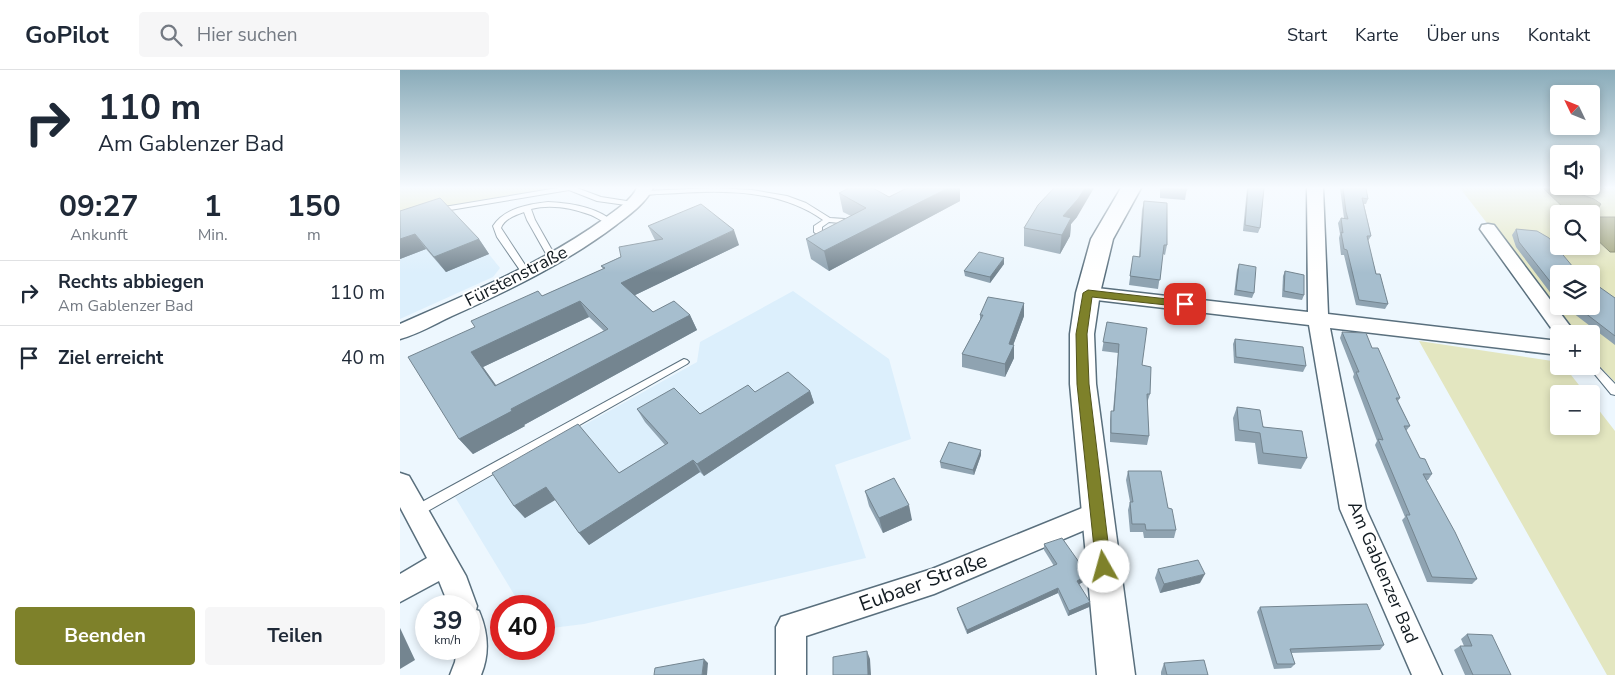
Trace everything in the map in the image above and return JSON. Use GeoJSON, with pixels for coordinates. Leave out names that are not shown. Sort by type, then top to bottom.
{"type":"FeatureCollection","features":[{"type":"Feature","properties":{"kind":"street","name":"Fürstenstraße"},"geometry":{"type":"LineString","coordinates":[[400,332],[527,274],[596,233],[617,216]]}},
{"type":"Feature","properties":{"kind":"street"},"geometry":{"type":"LineString","coordinates":[[1116,216],[1102,240],[1088,293],[1082,334],[1083,384],[1116,675]]}},
{"type":"Feature","properties":{"kind":"street","name":"Am Gablenzer Bad"},"geometry":{"type":"LineString","coordinates":[[1316,216],[1318,319],[1353,509],[1427,675]]}},
{"type":"Feature","properties":{"kind":"street"},"geometry":{"type":"LineString","coordinates":[[1488,229],[1559,325]]}},
{"type":"Feature","properties":{"kind":"street"},"geometry":{"type":"LineString","coordinates":[[1088,293],[1550,347]]}},
{"type":"Feature","properties":{"kind":"street"},"geometry":{"type":"LineString","coordinates":[[400,483],[444,562],[459,595]]}},
{"type":"Feature","properties":{"kind":"street","name":"Eubaer Straße"},"geometry":{"type":"LineString","coordinates":[[792,675],[791,627],[934,581],[1097,513]]}},
{"type":"Feature","properties":{"kind":"street"},"geometry":{"type":"LineString","coordinates":[[400,589],[444,562]]}},
{"type":"Feature","properties":{"kind":"street"},"geometry":{"type":"LineString","coordinates":[[465,675],[470,668],[470,660]]}},
{"type":"Feature","properties":{"kind":"lane"},"geometry":{"type":"LineString","coordinates":[[509,216],[499,222],[497,228],[500,236],[527,274]]}},
{"type":"Feature","properties":{"kind":"lane"},"geometry":{"type":"LineString","coordinates":[[530,216],[553,259]]}},
{"type":"Feature","properties":{"kind":"lane"},"geometry":{"type":"LineString","coordinates":[[601,216],[610,222]]}},
{"type":"Feature","properties":{"kind":"lane"},"geometry":{"type":"LineString","coordinates":[[822,216],[828,220]]}},
{"type":"Feature","properties":{"kind":"lane"},"geometry":{"type":"LineString","coordinates":[[415,512],[684,362]]}},
{"type":"Feature","properties":{"kind":"lane"},"geometry":{"type":"LineString","coordinates":[[1600,374],[1615,391]]}},
{"type":"Feature","properties":{"kind":"shaded area"},"geometry":{"type":"Polygon","coordinates":[[[426,216],[458,216],[500,268],[493,277],[400,319],[400,221],[426,216]]]}},
{"type":"Feature","properties":{"kind":"shaded area"},"geometry":{"type":"Polygon","coordinates":[[[1482,216],[1550,216],[1550,255],[1600,255],[1600,216],[1615,216],[1615,382],[1600,367],[1600,325],[1565,325],[1557,315],[1600,315],[1600,265],[1550,265],[1550,305],[1482,216]]]}},
{"type":"Feature","properties":{"kind":"shaded area"},"geometry":{"type":"Polygon","coordinates":[[[1600,217],[1615,217],[1615,252],[1610,252],[1600,243],[1600,217]]]}},
{"type":"Feature","properties":{"kind":"shaded area"},"geometry":{"type":"Polygon","coordinates":[[[793,291],[889,359],[911,439],[835,465],[866,558],[584,624],[555,628],[555,595],[514,595],[455,497],[697,362],[700,342],[793,291]]]}},
{"type":"Feature","properties":{"kind":"shaded area"},"geometry":{"type":"Polygon","coordinates":[[[1419,341],[1550,361],[1550,375],[1571,375],[1579,385],[1550,385],[1550,435],[1600,435],[1600,412],[1615,431],[1615,675],[1607,675],[1419,341]]]}},
{"type":"Feature","properties":{"kind":"building"},"geometry":{"type":"Polygon","coordinates":[[[400,216],[457,216],[479,239],[434,257],[415,234],[400,239],[400,216]]]}},
{"type":"Feature","properties":{"kind":"building"},"geometry":{"type":"Polygon","coordinates":[[[672,216],[717,216],[734,230],[621,283],[653,312],[674,301],[690,315],[511,409],[512,411],[459,439],[408,357],[475,327],[471,321],[538,291],[542,296],[605,268],[601,266],[621,257],[619,247],[663,239],[648,226],[672,216]],[[580,301],[471,352],[495,386],[608,329],[580,301]]]}},
{"type":"Feature","properties":{"kind":"building"},"geometry":{"type":"Polygon","coordinates":[[[850,216],[892,216],[824,251],[806,239],[850,216]]]}},
{"type":"Feature","properties":{"kind":"building"},"geometry":{"type":"Polygon","coordinates":[[[1031,216],[1071,218],[1062,235],[1024,228],[1031,216]]]}},
{"type":"Feature","properties":{"kind":"building"},"geometry":{"type":"Polygon","coordinates":[[[1143,216],[1167,216],[1167,245],[1164,245],[1160,280],[1130,276],[1133,256],[1140,257],[1143,216]]]}},
{"type":"Feature","properties":{"kind":"building"},"geometry":{"type":"Polygon","coordinates":[[[1246,216],[1261,216],[1260,228],[1245,225],[1246,216]]]}},
{"type":"Feature","properties":{"kind":"building"},"geometry":{"type":"Polygon","coordinates":[[[1347,216],[1366,216],[1371,236],[1367,236],[1376,274],[1380,274],[1388,304],[1359,300],[1341,232],[1343,233],[1341,218],[1348,219],[1347,216]]]}},
{"type":"Feature","properties":{"kind":"building"},"geometry":{"type":"Polygon","coordinates":[[[1516,229],[1537,231],[1550,239],[1550,255],[1563,255],[1571,265],[1550,265],[1550,281],[1519,242],[1516,229]]]}},
{"type":"Feature","properties":{"kind":"building"},"geometry":{"type":"Polygon","coordinates":[[[979,252],[1004,258],[990,277],[964,271],[979,252]]]}},
{"type":"Feature","properties":{"kind":"building"},"geometry":{"type":"Polygon","coordinates":[[[1239,264],[1256,267],[1254,293],[1236,290],[1239,264]]]}},
{"type":"Feature","properties":{"kind":"building"},"geometry":{"type":"Polygon","coordinates":[[[1285,271],[1304,275],[1304,295],[1284,291],[1285,271]]]}},
{"type":"Feature","properties":{"kind":"building"},"geometry":{"type":"Polygon","coordinates":[[[1600,287],[1615,298],[1615,336],[1588,315],[1600,315],[1600,287]]]}},
{"type":"Feature","properties":{"kind":"building"},"geometry":{"type":"Polygon","coordinates":[[[988,297],[1024,303],[1009,344],[1014,345],[1005,364],[962,354],[983,315],[980,315],[988,297]]]}},
{"type":"Feature","properties":{"kind":"building"},"geometry":{"type":"Polygon","coordinates":[[[1107,322],[1147,328],[1142,365],[1151,367],[1150,394],[1147,394],[1149,436],[1111,433],[1111,411],[1114,411],[1119,344],[1103,342],[1107,322]]]}},
{"type":"Feature","properties":{"kind":"building"},"geometry":{"type":"Polygon","coordinates":[[[1342,332],[1366,333],[1372,348],[1378,348],[1400,398],[1396,398],[1410,426],[1404,426],[1420,458],[1425,459],[1432,474],[1423,474],[1455,532],[1477,579],[1432,577],[1406,515],[1410,515],[1378,439],[1383,440],[1356,372],[1359,372],[1342,332]]]}},
{"type":"Feature","properties":{"kind":"building"},"geometry":{"type":"Polygon","coordinates":[[[1235,339],[1303,347],[1306,366],[1236,357],[1235,339]]]}},
{"type":"Feature","properties":{"kind":"building"},"geometry":{"type":"Polygon","coordinates":[[[788,372],[810,391],[697,464],[693,460],[579,533],[546,487],[514,506],[492,473],[578,424],[619,473],[668,443],[637,409],[674,388],[700,414],[748,385],[755,392],[788,372]]]}},
{"type":"Feature","properties":{"kind":"building"},"geometry":{"type":"Polygon","coordinates":[[[1237,407],[1260,410],[1263,427],[1302,431],[1307,458],[1263,453],[1260,433],[1239,430],[1237,407]]]}},
{"type":"Feature","properties":{"kind":"building"},"geometry":{"type":"Polygon","coordinates":[[[949,442],[981,450],[973,470],[940,462],[949,442]]]}},
{"type":"Feature","properties":{"kind":"building"},"geometry":{"type":"Polygon","coordinates":[[[1128,471],[1161,471],[1168,508],[1172,509],[1176,530],[1146,530],[1145,524],[1132,524],[1130,502],[1133,502],[1128,471]]]}},
{"type":"Feature","properties":{"kind":"building"},"geometry":{"type":"Polygon","coordinates":[[[894,478],[909,505],[879,518],[865,491],[894,478]]]}},
{"type":"Feature","properties":{"kind":"building"},"geometry":{"type":"Polygon","coordinates":[[[1062,538],[1081,565],[1078,568],[1084,577],[1077,581],[1090,602],[1069,611],[1058,588],[967,630],[957,608],[1057,564],[1044,544],[1062,538]]]}},
{"type":"Feature","properties":{"kind":"building"},"geometry":{"type":"Polygon","coordinates":[[[1198,560],[1205,574],[1164,584],[1158,569],[1198,560]]]}},
{"type":"Feature","properties":{"kind":"building"},"geometry":{"type":"Polygon","coordinates":[[[1367,604],[1384,645],[1290,649],[1295,664],[1277,664],[1260,607],[1367,604]]]}},
{"type":"Feature","properties":{"kind":"building"},"geometry":{"type":"Polygon","coordinates":[[[1467,634],[1492,635],[1511,675],[1473,675],[1460,646],[1472,646],[1467,634]]]}},
{"type":"Feature","properties":{"kind":"building"},"geometry":{"type":"Polygon","coordinates":[[[867,651],[868,675],[833,675],[833,657],[867,651]]]}},
{"type":"Feature","properties":{"kind":"building"},"geometry":{"type":"Polygon","coordinates":[[[704,659],[702,675],[654,675],[655,668],[704,659]]]}},
{"type":"Feature","properties":{"kind":"building"},"geometry":{"type":"Polygon","coordinates":[[[1204,660],[1208,675],[1167,675],[1164,663],[1204,660]]]}},
{"type":"Feature","properties":{"kind":"route"},"geometry":{"type":"LineString","coordinates":[[1104,567],[1083,384],[1082,334],[1088,293],[1185,304]]}}]}
